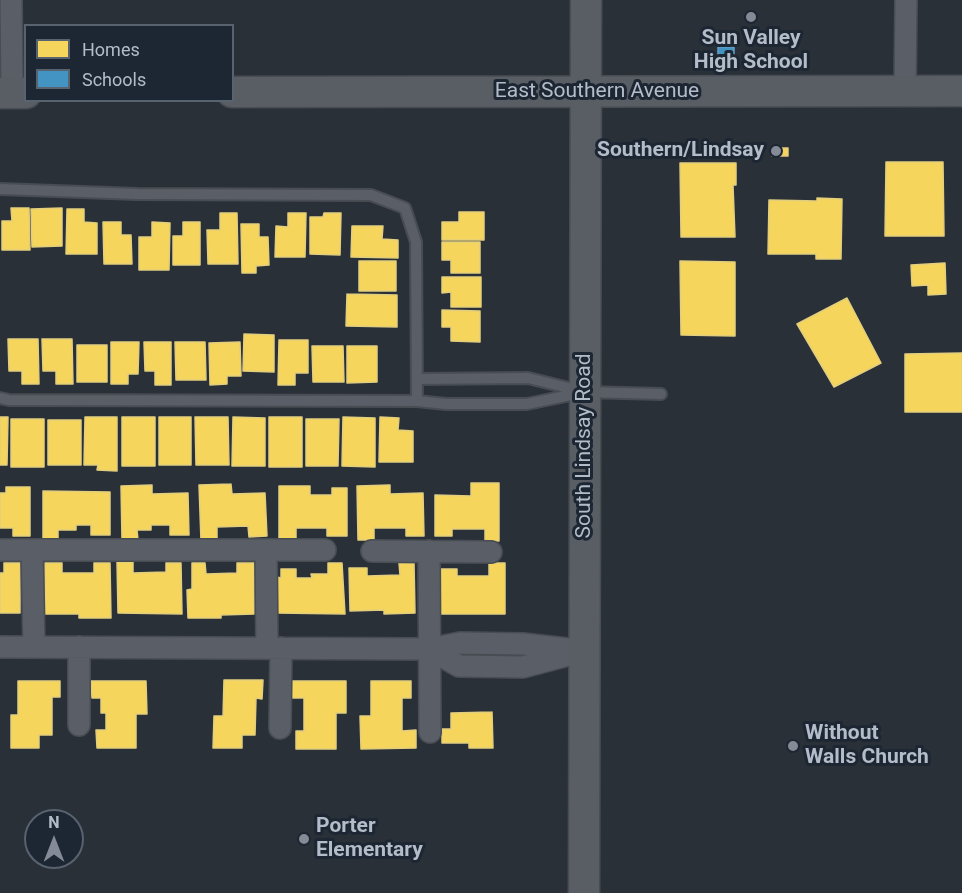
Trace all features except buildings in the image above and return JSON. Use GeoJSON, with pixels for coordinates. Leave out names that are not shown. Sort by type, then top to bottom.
{"type":"FeatureCollection","features":[{"type":"Feature","properties":{"kind":"main road","name":"South Lindsay Road"},"geometry":{"type":"LineString","coordinates":[[585,893],[586,0]]}},
{"type":"Feature","properties":{"kind":"main road","name":"East Southern Avenue"},"geometry":{"type":"LineString","coordinates":[[234,92],[962,91]]}},
{"type":"Feature","properties":{"kind":"street"},"geometry":{"type":"LineString","coordinates":[[11,0],[12,93]]}},
{"type":"Feature","properties":{"kind":"street"},"geometry":{"type":"LineString","coordinates":[[905,92],[906,0]]}},
{"type":"Feature","properties":{"kind":"street"},"geometry":{"type":"LineString","coordinates":[[0,550],[325,550]]}},
{"type":"Feature","properties":{"kind":"street"},"geometry":{"type":"LineString","coordinates":[[32,550],[34,647]]}},
{"type":"Feature","properties":{"kind":"street"},"geometry":{"type":"LineString","coordinates":[[267,550],[280,728]]}},
{"type":"Feature","properties":{"kind":"street"},"geometry":{"type":"LineString","coordinates":[[372,551],[490,552]]}},
{"type":"Feature","properties":{"kind":"street"},"geometry":{"type":"LineString","coordinates":[[429,551],[429,732]]}},
{"type":"Feature","properties":{"kind":"street"},"geometry":{"type":"LineString","coordinates":[[0,647],[429,649],[459,643],[523,644],[585,651]]}},
{"type":"Feature","properties":{"kind":"street"},"geometry":{"type":"LineString","coordinates":[[480,644],[480,666]]}},
{"type":"Feature","properties":{"kind":"street"},"geometry":{"type":"LineString","coordinates":[[79,647],[79,725]]}},
{"type":"Feature","properties":{"kind":"street"},"geometry":{"type":"LineString","coordinates":[[429,649],[459,666],[523,667],[585,651]]}},
{"type":"Feature","properties":{"kind":"lane"},"geometry":{"type":"LineString","coordinates":[[0,189],[137,194],[371,195],[405,208],[416,242],[417,401]]}},
{"type":"Feature","properties":{"kind":"lane"},"geometry":{"type":"LineString","coordinates":[[417,379],[528,378],[585,392],[661,394]]}},
{"type":"Feature","properties":{"kind":"lane"},"geometry":{"type":"LineString","coordinates":[[0,398],[9,400],[417,401],[446,404],[527,404],[585,392]]}},
{"type":"Feature","properties":{"kind":"place","name":"Sun Valley High School"},"geometry":{"type":"Point","coordinates":[751,17]}},
{"type":"Feature","properties":{"kind":"place","name":"Southern/Lindsay"},"geometry":{"type":"Point","coordinates":[776,151]}},
{"type":"Feature","properties":{"kind":"place","name":"Without Walls Church"},"geometry":{"type":"Point","coordinates":[793,746]}},
{"type":"Feature","properties":{"kind":"place","name":"Porter Elementary"},"geometry":{"type":"Point","coordinates":[304,839]}}]}
